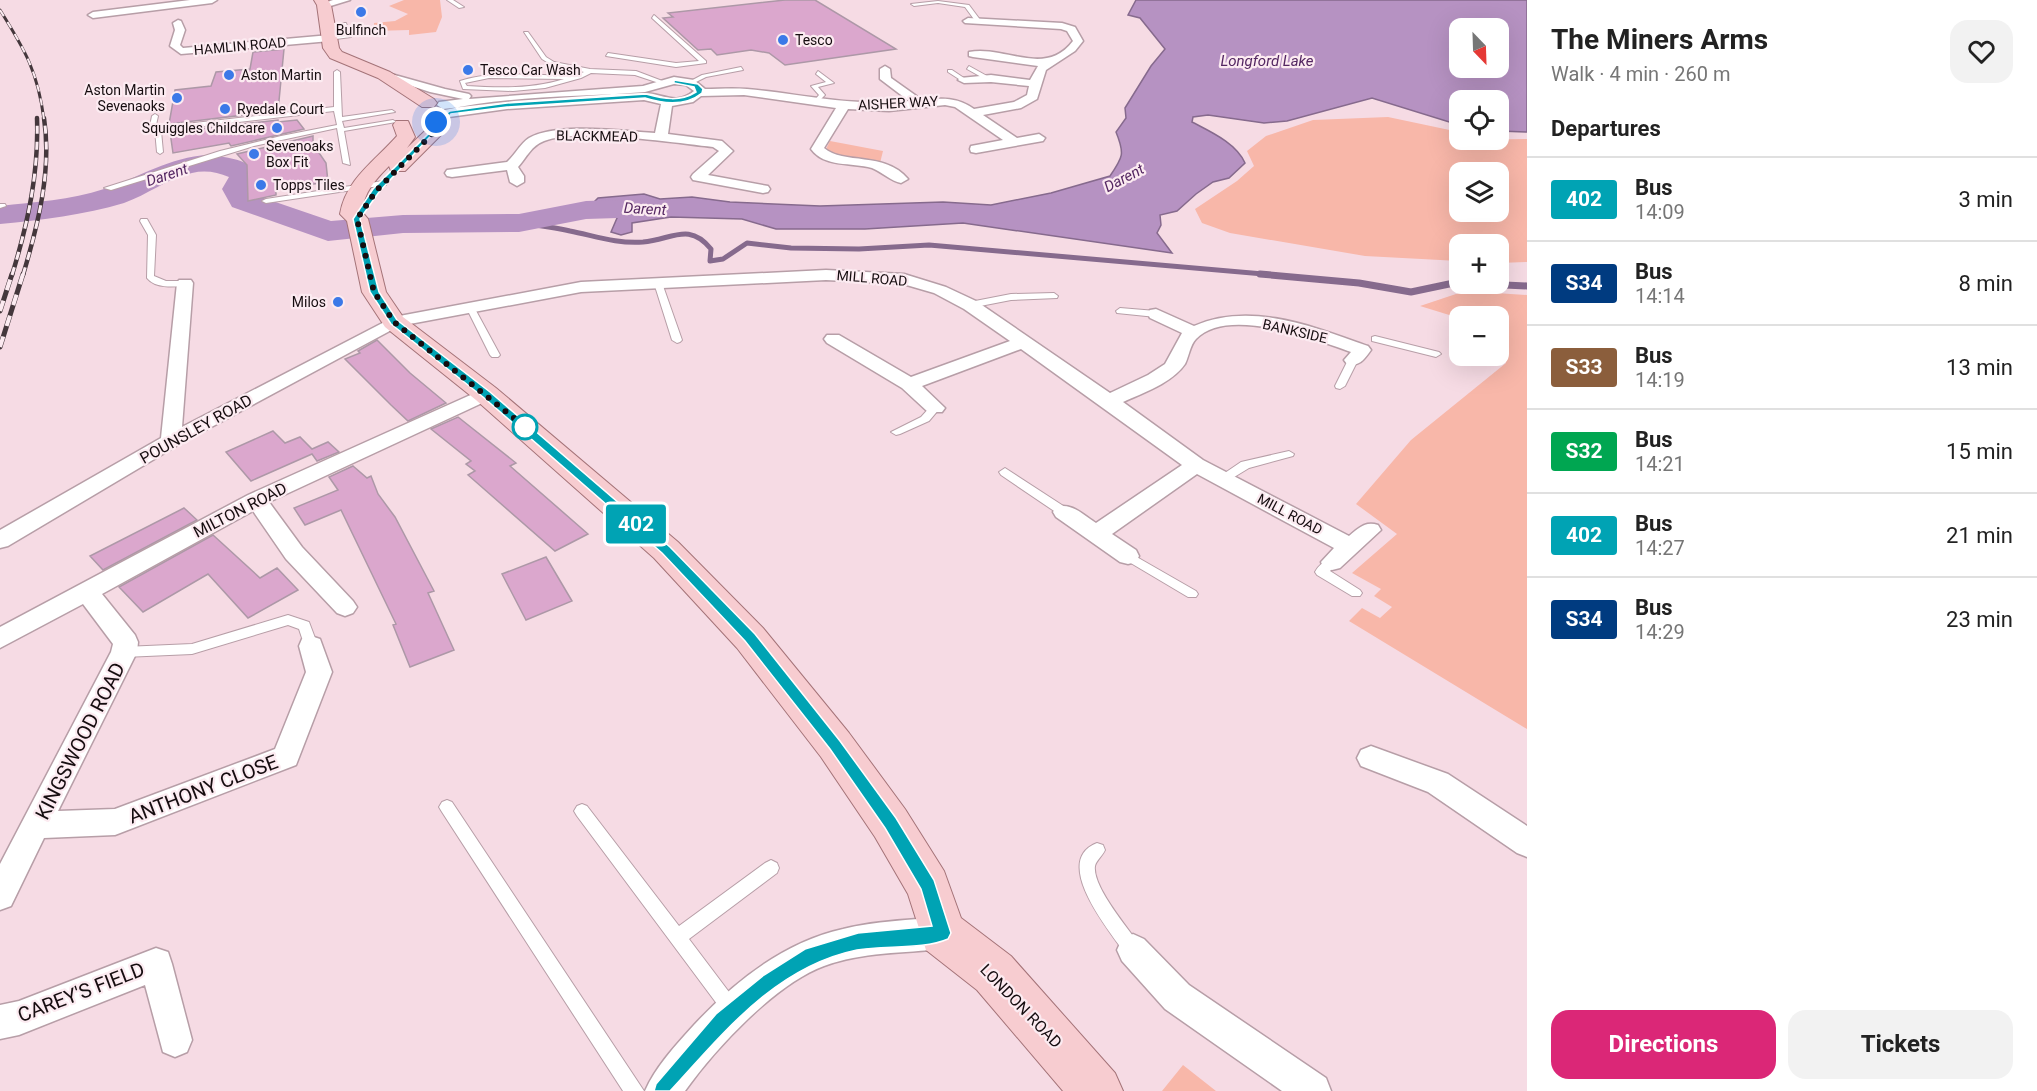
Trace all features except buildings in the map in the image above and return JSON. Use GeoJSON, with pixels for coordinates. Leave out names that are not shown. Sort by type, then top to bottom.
{"type":"FeatureCollection","features":[{"type":"Feature","properties":{"kind":"main road"},"geometry":{"type":"LineString","coordinates":[[322,3],[331,48],[336,55],[384,75],[399,111],[406,137],[360,186],[351,208],[374,292],[394,322],[486,394],[666,550],[750,638],[835,745],[891,823],[928,886],[943,933]]}},
{"type":"Feature","properties":{"kind":"main road"},"geometry":{"type":"LineString","coordinates":[[399,111],[421,125],[440,110]]}},
{"type":"Feature","properties":{"kind":"main road"},"geometry":{"type":"LineString","coordinates":[[399,111],[440,110]]}},
{"type":"Feature","properties":{"kind":"main road"},"geometry":{"type":"LineString","coordinates":[[358,227],[383,183],[435,131],[440,110]]}},
{"type":"Feature","properties":{"kind":"main road","name":"LONDON ROAD"},"geometry":{"type":"LineString","coordinates":[[943,933],[994,973],[1097,1091]]}},
{"type":"Feature","properties":{"kind":"street"},"geometry":{"type":"LineString","coordinates":[[93,15],[212,0]]}},
{"type":"Feature","properties":{"kind":"street"},"geometry":{"type":"LineString","coordinates":[[322,3],[345,0]]}},
{"type":"Feature","properties":{"kind":"street"},"geometry":{"type":"LineString","coordinates":[[973,113],[1017,105],[1033,98],[1038,73],[1045,64],[1077,45],[1078,41],[1071,29],[1062,26],[979,20]]}},
{"type":"Feature","properties":{"kind":"street","name":"HAMLIN ROAD"},"geometry":{"type":"LineString","coordinates":[[178,23],[180,30],[175,46],[181,51],[329,34]]}},
{"type":"Feature","properties":{"kind":"street"},"geometry":{"type":"LineString","coordinates":[[973,54],[1045,64]]}},
{"type":"Feature","properties":{"kind":"street"},"geometry":{"type":"LineString","coordinates":[[384,75],[408,80],[447,95],[514,97],[646,92],[667,102]]}},
{"type":"Feature","properties":{"kind":"street"},"geometry":{"type":"LineString","coordinates":[[882,76],[919,103]]}},
{"type":"Feature","properties":{"kind":"street"},"geometry":{"type":"LineString","coordinates":[[964,80],[984,77],[1035,84]]}},
{"type":"Feature","properties":{"kind":"street"},"geometry":{"type":"LineString","coordinates":[[440,110],[646,92],[662,82],[690,83],[698,87],[699,93]]}},
{"type":"Feature","properties":{"kind":"street","name":"AISHER WAY"},"geometry":{"type":"LineString","coordinates":[[667,102],[686,100],[699,93],[744,92],[844,105],[890,107],[945,101],[959,104],[1014,141]]}},
{"type":"Feature","properties":{"kind":"street"},"geometry":{"type":"LineString","coordinates":[[440,110],[514,97]]}},
{"type":"Feature","properties":{"kind":"street","name":"BLACKMEAD"},"geometry":{"type":"LineString","coordinates":[[661,137],[667,102]]}},
{"type":"Feature","properties":{"kind":"street"},"geometry":{"type":"LineString","coordinates":[[844,105],[817,149],[819,153],[826,157],[880,165],[901,179]]}},
{"type":"Feature","properties":{"kind":"street","name":"BLACKMEAD"},"geometry":{"type":"LineString","coordinates":[[511,166],[522,157],[532,142],[544,135],[661,137],[717,144],[727,151],[698,177],[763,189]]}},
{"type":"Feature","properties":{"kind":"street"},"geometry":{"type":"LineString","coordinates":[[976,149],[1039,138]]}},
{"type":"Feature","properties":{"kind":"street"},"geometry":{"type":"LineString","coordinates":[[452,173],[511,166],[518,182]]}},
{"type":"Feature","properties":{"kind":"street","name":"MILL ROAD"},"geometry":{"type":"LineString","coordinates":[[394,322],[581,287],[825,274],[904,279],[940,290],[970,305],[1109,401],[1196,465],[1350,546]]}},
{"type":"Feature","properties":{"kind":"street"},"geometry":{"type":"LineString","coordinates":[[171,441],[185,283]]}},
{"type":"Feature","properties":{"kind":"street"},"geometry":{"type":"LineString","coordinates":[[1109,401],[1164,373],[1176,363],[1183,343],[1194,332],[1156,314]]}},
{"type":"Feature","properties":{"kind":"street","name":"BANKSIDE"},"geometry":{"type":"LineString","coordinates":[[1194,332],[1224,320],[1272,323],[1314,333],[1363,350]]}},
{"type":"Feature","properties":{"kind":"street","name":"POUNSLEY ROAD"},"geometry":{"type":"LineString","coordinates":[[0,540],[171,441],[394,322]]}},
{"type":"Feature","properties":{"kind":"street"},"geometry":{"type":"LineString","coordinates":[[833,339],[909,384],[935,408]]}},
{"type":"Feature","properties":{"kind":"street"},"geometry":{"type":"LineString","coordinates":[[909,384],[1023,342]]}},
{"type":"Feature","properties":{"kind":"street","name":"MILTON ROAD"},"geometry":{"type":"LineString","coordinates":[[0,638],[256,500],[486,394]]}},
{"type":"Feature","properties":{"kind":"street"},"geometry":{"type":"LineString","coordinates":[[1097,533],[1196,465]]}},
{"type":"Feature","properties":{"kind":"street"},"geometry":{"type":"LineString","coordinates":[[256,500],[294,553],[345,607]]}},
{"type":"Feature","properties":{"kind":"street"},"geometry":{"type":"LineString","coordinates":[[1064,512],[1128,556]]}},
{"type":"Feature","properties":{"kind":"street"},"geometry":{"type":"LineString","coordinates":[[1332,562],[1370,530]]}},
{"type":"Feature","properties":{"kind":"street","name":"KINGSWOOD ROAD"},"geometry":{"type":"LineString","coordinates":[[0,895],[124,652],[126,642],[87,592]]}},
{"type":"Feature","properties":{"kind":"street","name":"ANTHONY CLOSE"},"geometry":{"type":"LineString","coordinates":[[37,825],[115,822],[286,757],[319,672],[311,646]]}},
{"type":"Feature","properties":{"kind":"street"},"geometry":{"type":"LineString","coordinates":[[1371,758],[1438,783],[1527,843]]}},
{"type":"Feature","properties":{"kind":"street"},"geometry":{"type":"LineString","coordinates":[[663,1091],[733,1011],[770,981],[811,955],[858,942],[943,933]]}},
{"type":"Feature","properties":{"kind":"street"},"geometry":{"type":"LineString","coordinates":[[1133,950],[1177,997],[1313,1091]]}},
{"type":"Feature","properties":{"kind":"street","name":"CAREY'S FIELD"},"geometry":{"type":"LineString","coordinates":[[0,1022],[19,1018],[156,964],[175,1040]]}},
{"type":"Feature","properties":{"kind":"lane"},"geometry":{"type":"LineString","coordinates":[[449,0],[461,7]]}},
{"type":"Feature","properties":{"kind":"lane"},"geometry":{"type":"LineString","coordinates":[[914,4],[938,2],[967,6],[979,20]]}},
{"type":"Feature","properties":{"kind":"lane"},"geometry":{"type":"LineString","coordinates":[[608,55],[676,65],[704,62],[654,17]]}},
{"type":"Feature","properties":{"kind":"lane"},"geometry":{"type":"LineString","coordinates":[[526,33],[544,58],[552,63],[590,71],[636,73],[662,82]]}},
{"type":"Feature","properties":{"kind":"lane"},"geometry":{"type":"LineString","coordinates":[[969,68],[984,77]]}},
{"type":"Feature","properties":{"kind":"lane"},"geometry":{"type":"LineString","coordinates":[[690,83],[704,76],[741,69]]}},
{"type":"Feature","properties":{"kind":"lane"},"geometry":{"type":"LineString","coordinates":[[579,77],[552,79],[513,76],[472,78],[462,82],[465,88],[495,89],[552,84],[579,77],[590,71]]}},
{"type":"Feature","properties":{"kind":"lane"},"geometry":{"type":"LineString","coordinates":[[950,71],[964,80]]}},
{"type":"Feature","properties":{"kind":"lane"},"geometry":{"type":"LineString","coordinates":[[337,72],[337,109],[347,163]]}},
{"type":"Feature","properties":{"kind":"lane"},"geometry":{"type":"LineString","coordinates":[[817,101],[822,95],[814,86],[831,83],[818,73]]}},
{"type":"Feature","properties":{"kind":"lane"},"geometry":{"type":"LineString","coordinates":[[155,116],[153,126],[158,129],[337,109]]}},
{"type":"Feature","properties":{"kind":"lane"},"geometry":{"type":"LineString","coordinates":[[340,125],[399,111]]}},
{"type":"Feature","properties":{"kind":"lane"},"geometry":{"type":"LineString","coordinates":[[108,188],[227,150],[399,111]]}},
{"type":"Feature","properties":{"kind":"lane"},"geometry":{"type":"LineString","coordinates":[[158,129],[160,152]]}},
{"type":"Feature","properties":{"kind":"lane"},"geometry":{"type":"LineString","coordinates":[[266,201],[383,183]]}},
{"type":"Feature","properties":{"kind":"lane"},"geometry":{"type":"LineString","coordinates":[[144,221],[152,235],[150,276],[153,280],[166,284],[185,283]]}},
{"type":"Feature","properties":{"kind":"lane"},"geometry":{"type":"LineString","coordinates":[[658,283],[677,339]]}},
{"type":"Feature","properties":{"kind":"lane"},"geometry":{"type":"LineString","coordinates":[[970,305],[1011,297],[1054,296]]}},
{"type":"Feature","properties":{"kind":"lane"},"geometry":{"type":"LineString","coordinates":[[470,307],[495,355]]}},
{"type":"Feature","properties":{"kind":"lane"},"geometry":{"type":"LineString","coordinates":[[1120,311],[1156,314]]}},
{"type":"Feature","properties":{"kind":"lane"},"geometry":{"type":"LineString","coordinates":[[1340,386],[1363,350],[1436,354]]}},
{"type":"Feature","properties":{"kind":"lane"},"geometry":{"type":"LineString","coordinates":[[896,432],[925,419],[935,408]]}},
{"type":"Feature","properties":{"kind":"lane"},"geometry":{"type":"LineString","coordinates":[[1222,479],[1245,465],[1289,454]]}},
{"type":"Feature","properties":{"kind":"lane"},"geometry":{"type":"LineString","coordinates":[[1005,472],[1064,512]]}},
{"type":"Feature","properties":{"kind":"lane"},"geometry":{"type":"LineString","coordinates":[[1128,556],[1192,594]]}},
{"type":"Feature","properties":{"kind":"lane"},"geometry":{"type":"LineString","coordinates":[[1332,562],[1321,572],[1356,593]]}},
{"type":"Feature","properties":{"kind":"lane"},"geometry":{"type":"LineString","coordinates":[[124,652],[192,649],[288,620],[304,626],[311,646]]}},
{"type":"Feature","properties":{"kind":"lane"},"geometry":{"type":"LineString","coordinates":[[447,807],[634,1091]]}},
{"type":"Feature","properties":{"kind":"lane"},"geometry":{"type":"LineString","coordinates":[[582,811],[733,1011]]}},
{"type":"Feature","properties":{"kind":"lane"},"geometry":{"type":"LineString","coordinates":[[1097,850],[1087,862],[1088,880],[1105,910],[1133,950]]}},
{"type":"Feature","properties":{"kind":"lane"},"geometry":{"type":"LineString","coordinates":[[678,937],[771,868]]}},
{"type":"Feature","properties":{"kind":"shaded area"},"geometry":{"type":"Polygon","coordinates":[[[404,0],[440,0],[442,17],[436,32],[409,35],[409,30],[374,31],[374,23],[395,21],[408,14],[389,6],[404,0]]]}},
{"type":"Feature","properties":{"kind":"shaded area"},"geometry":{"type":"Polygon","coordinates":[[[1388,117],[1449,130],[1449,150],[1509,150],[1509,139],[1527,139],[1527,262],[1509,263],[1509,234],[1449,234],[1449,260],[1365,256],[1230,233],[1202,223],[1195,209],[1237,181],[1254,166],[1247,151],[1266,136],[1313,120],[1388,117]]]}},
{"type":"Feature","properties":{"kind":"shaded area"},"geometry":{"type":"Polygon","coordinates":[[[830,141],[883,151],[880,163],[823,155],[830,141]]]}},
{"type":"Feature","properties":{"kind":"shaded area"},"geometry":{"type":"Polygon","coordinates":[[[1456,294],[1527,295],[1527,729],[1349,621],[1362,608],[1380,618],[1392,607],[1374,596],[1381,589],[1352,573],[1397,534],[1356,504],[1411,440],[1502,366],[1509,366],[1509,306],[1449,306],[1449,315],[1420,306],[1456,294]]]}},
{"type":"Feature","properties":{"kind":"shaded area"},"geometry":{"type":"Polygon","coordinates":[[[1183,1065],[1216,1091],[1162,1091],[1183,1065]]]}},
{"type":"Feature","properties":{"kind":"water","name":"Longford Lake"},"geometry":{"type":"Polygon","coordinates":[[[1136,0],[1527,0],[1527,132],[1509,131],[1509,90],[1449,90],[1449,122],[1372,98],[1287,121],[1264,123],[1208,115],[1193,117],[1192,122],[1229,144],[1245,163],[1229,178],[1213,182],[1177,211],[1160,215],[1161,225],[1157,233],[1172,253],[963,223],[865,229],[776,229],[742,219],[671,217],[632,223],[632,232],[621,235],[611,232],[617,218],[614,212],[586,210],[598,198],[644,194],[660,199],[692,197],[730,202],[820,206],[943,202],[991,205],[1051,193],[1110,176],[1121,155],[1121,145],[1116,132],[1126,118],[1125,108],[1151,66],[1165,49],[1140,18],[1128,15],[1136,0]]]}},
{"type":"Feature","properties":{"kind":"waterway","name":"Darent"},"geometry":{"type":"LineString","coordinates":[[0,215],[100,200],[131,190],[177,168],[208,163],[226,166],[245,174],[237,189],[243,201],[328,231],[403,224],[519,223],[586,210],[650,208]]}},
{"type":"Feature","properties":{"kind":"waterway"},"geometry":{"type":"LineString","coordinates":[[519,223],[557,228],[624,242],[643,242],[688,234],[703,241],[711,249],[710,261],[723,259],[747,243],[791,248],[859,249],[929,245],[1276,275]]}},
{"type":"Feature","properties":{"kind":"waterway"},"geometry":{"type":"LineString","coordinates":[[1260,274],[1359,283],[1411,292],[1449,284]]}},
{"type":"Feature","properties":{"kind":"waterway"},"geometry":{"type":"LineString","coordinates":[[1509,285],[1527,286]]}},
{"type":"Feature","properties":{"kind":"railway"},"geometry":{"type":"LineString","coordinates":[[0,10],[29,62],[38,88],[44,120]]}},
{"type":"Feature","properties":{"kind":"railway"},"geometry":{"type":"LineString","coordinates":[[12,275],[31,197],[36,158],[37,118]]}},
{"type":"Feature","properties":{"kind":"railway"},"geometry":{"type":"LineString","coordinates":[[23,275],[34,237],[45,177],[44,118]]}},
{"type":"Feature","properties":{"kind":"railway"},"geometry":{"type":"LineString","coordinates":[[0,311],[12,274]]}},
{"type":"Feature","properties":{"kind":"railway"},"geometry":{"type":"LineString","coordinates":[[0,347],[23,274]]}},
{"type":"Feature","properties":{"kind":"bus line","name":"402"},"geometry":{"type":"LineString","coordinates":[[663,1091],[722,1021],[770,981],[811,955],[858,942],[943,933],[928,886],[891,823],[835,745],[750,638],[666,550],[486,394],[394,322],[374,292],[357,219],[376,191],[438,128],[440,120],[450,113],[507,105],[646,96],[667,102],[682,101],[694,97],[700,91],[690,83],[676,81]]}},
{"type":"Feature","properties":{"kind":"place","name":"Bulfinch"},"geometry":{"type":"Point","coordinates":[361,12]}},
{"type":"Feature","properties":{"kind":"place","name":"Tesco"},"geometry":{"type":"Point","coordinates":[783,40]}},
{"type":"Feature","properties":{"kind":"place","name":"Tesco Car Wash"},"geometry":{"type":"Point","coordinates":[468,70]}},
{"type":"Feature","properties":{"kind":"place","name":"Aston Martin"},"geometry":{"type":"Point","coordinates":[229,75]}},
{"type":"Feature","properties":{"kind":"place","name":"Aston Martin Sevenaoks"},"geometry":{"type":"Point","coordinates":[177,98]}},
{"type":"Feature","properties":{"kind":"place","name":"Ryedale Court"},"geometry":{"type":"Point","coordinates":[225,109]}},
{"type":"Feature","properties":{"kind":"place","name":"Squiggles Childcare"},"geometry":{"type":"Point","coordinates":[277,128]}},
{"type":"Feature","properties":{"kind":"place","name":"Sevenoaks Box Fit"},"geometry":{"type":"Point","coordinates":[254,154]}},
{"type":"Feature","properties":{"kind":"place","name":"Topps Tiles"},"geometry":{"type":"Point","coordinates":[261,185]}},
{"type":"Feature","properties":{"kind":"place","name":"Milos"},"geometry":{"type":"Point","coordinates":[338,302]}},
{"type":"Feature","properties":{"kind":"route"},"geometry":{"type":"LineString","coordinates":[[436,122],[440,120],[438,128],[376,191],[357,219],[374,292],[394,322],[525,427]]}}]}
